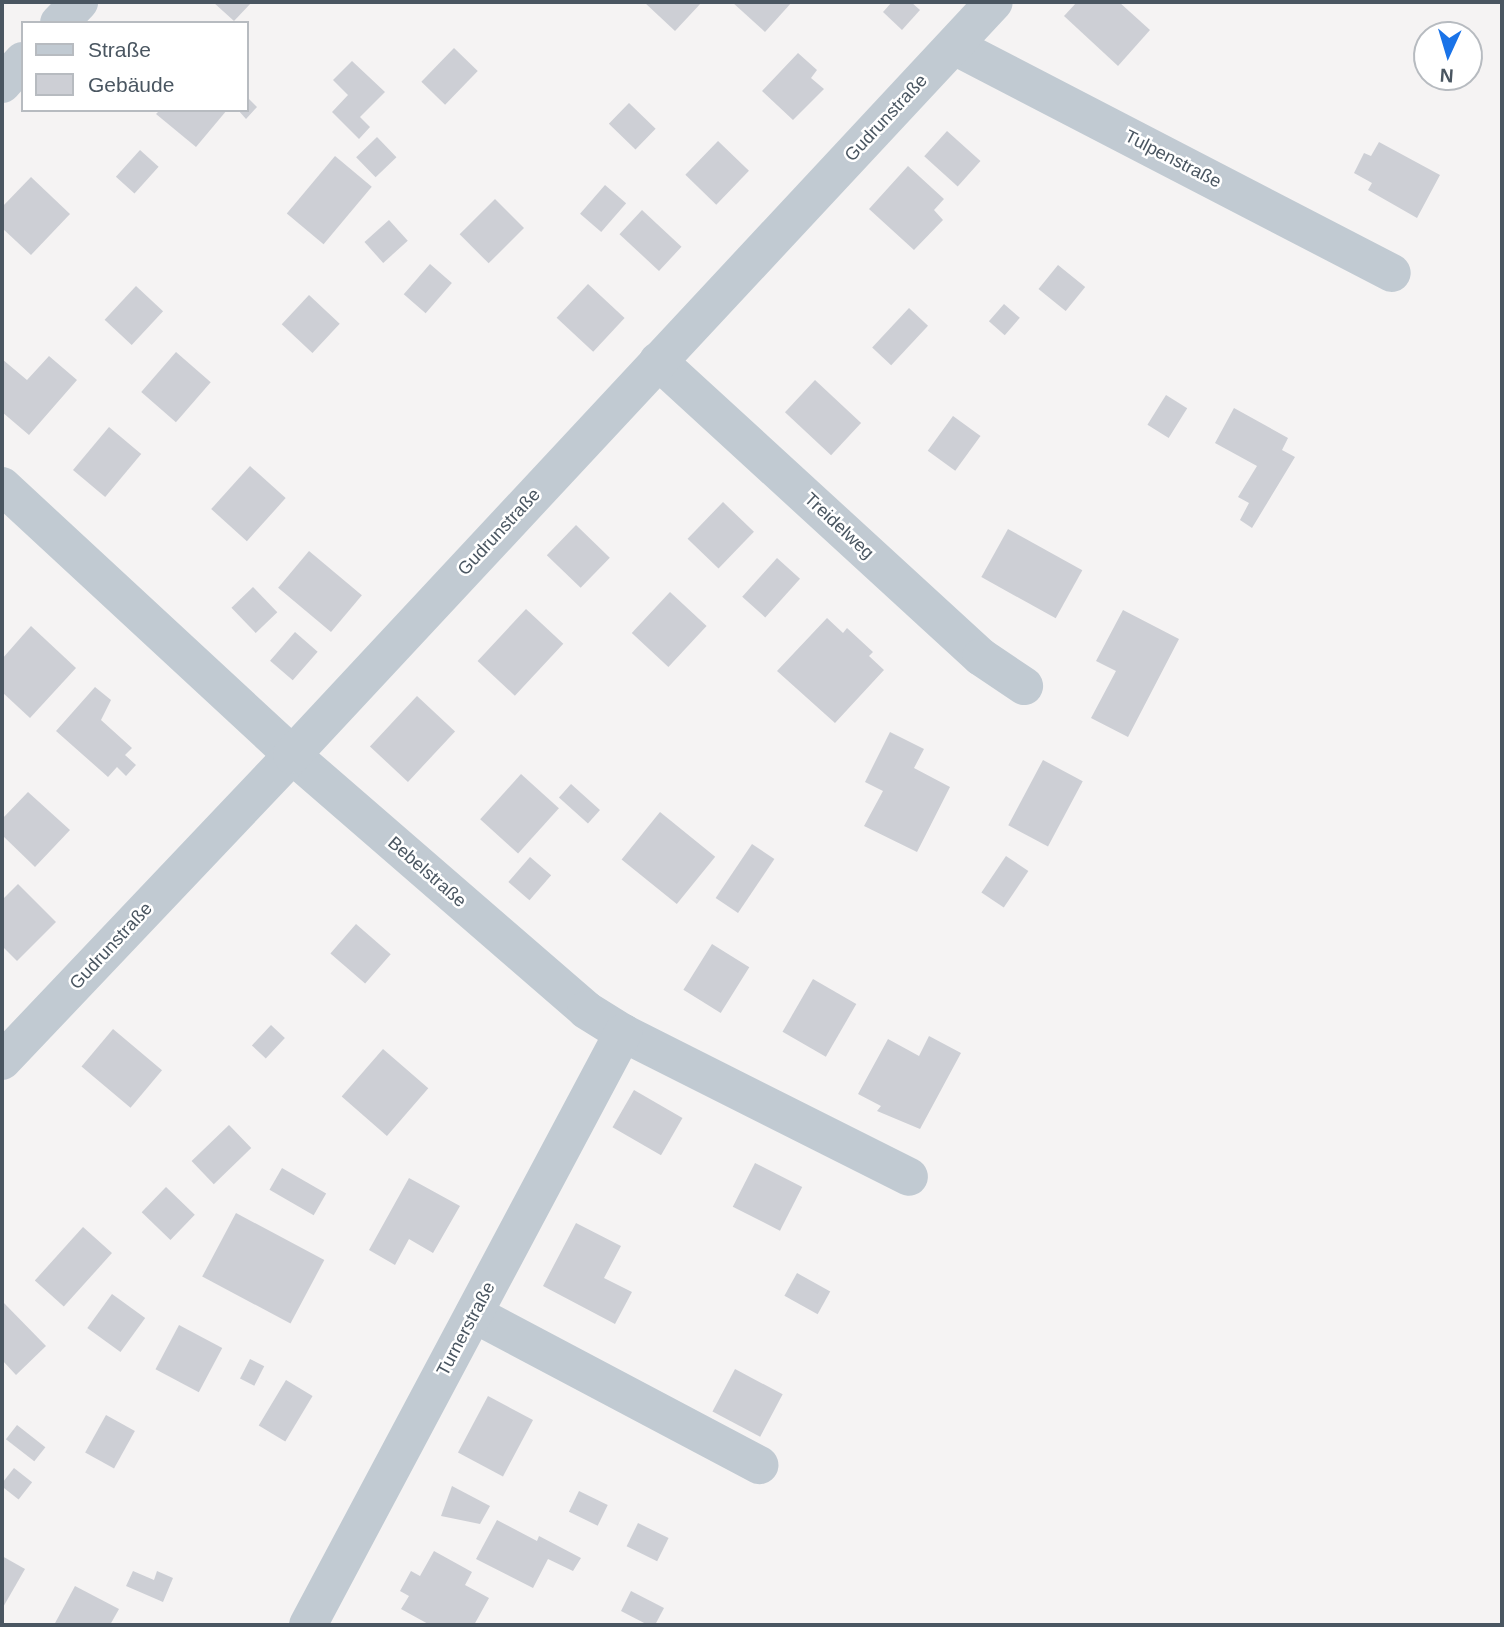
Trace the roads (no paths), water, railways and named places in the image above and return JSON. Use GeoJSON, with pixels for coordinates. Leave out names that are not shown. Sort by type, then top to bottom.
{"type":"FeatureCollection","features":[{"type":"Feature","properties":{"kind":"street"},"geometry":{"type":"LineString","coordinates":[[61,21],[79,2]]}},
{"type":"Feature","properties":{"kind":"street","name":"Gudrunstraße"},"geometry":{"type":"LineString","coordinates":[[2,1061],[292,755],[994,2]]}},
{"type":"Feature","properties":{"kind":"street","name":"Tulpenstraße"},"geometry":{"type":"LineString","coordinates":[[954,46],[1392,273]]}},
{"type":"Feature","properties":{"kind":"street"},"geometry":{"type":"LineString","coordinates":[[2,84],[21,63]]}},
{"type":"Feature","properties":{"kind":"street","name":"Treidelweg"},"geometry":{"type":"LineString","coordinates":[[659,361],[981,657],[1024,686]]}},
{"type":"Feature","properties":{"kind":"street","name":"Bebelstraße"},"geometry":{"type":"LineString","coordinates":[[2,486],[292,755],[586,1010],[623,1033],[909,1177]]}},
{"type":"Feature","properties":{"kind":"street","name":"Turnerstraße"},"geometry":{"type":"LineString","coordinates":[[307,1625],[623,1033]]}},
{"type":"Feature","properties":{"kind":"street"},"geometry":{"type":"LineString","coordinates":[[474,1314],[759,1465]]}}]}
